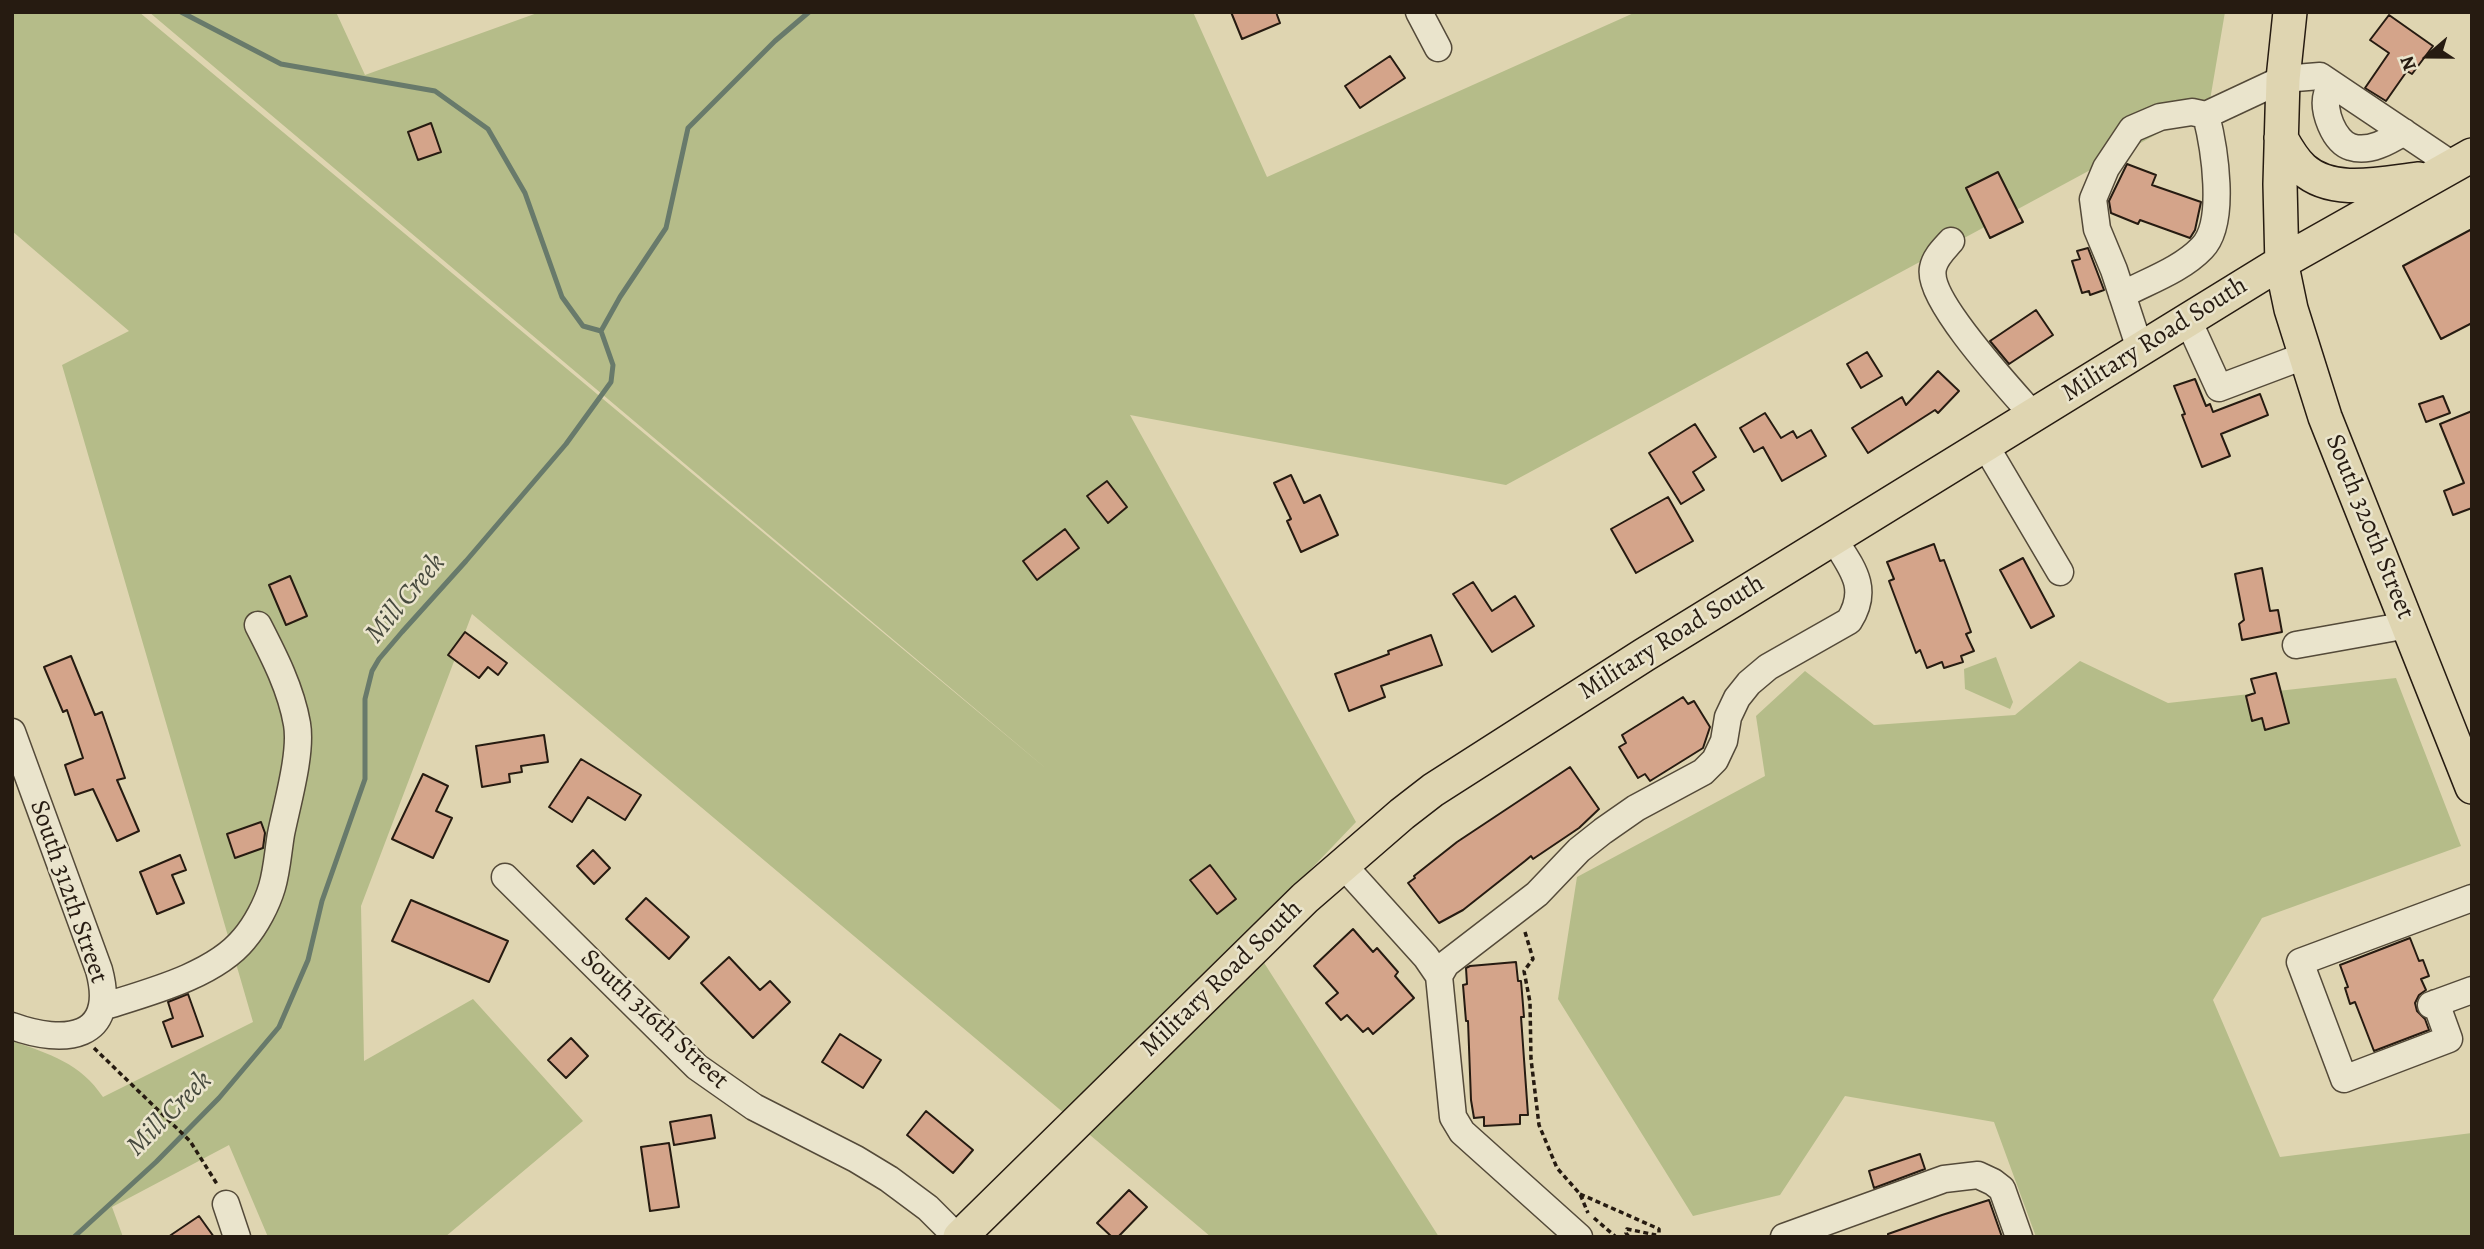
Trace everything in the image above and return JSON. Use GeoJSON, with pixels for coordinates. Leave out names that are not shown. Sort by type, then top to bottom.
{"type":"FeatureCollection","features":[{"type":"Feature","properties":{"kind":"main road","name":"South 320th Street"},"geometry":{"type":"LineString","coordinates":[[2290,12],[2283,79],[2280,230],[2282,262],[2291,309],[2325,416],[2472,787]]}},
{"type":"Feature","properties":{"kind":"main road"},"geometry":{"type":"LineString","coordinates":[[2281,138],[2295,161],[2305,171],[2316,178],[2339,184],[2353,186],[2452,166]]}},
{"type":"Feature","properties":{"kind":"main road","name":"Military Road South"},"geometry":{"type":"LineString","coordinates":[[970,1233],[1305,898],[1402,814],[1463,769],[2282,262],[2452,166]]}},
{"type":"Feature","properties":{"kind":"street"},"geometry":{"type":"LineString","coordinates":[[1419,12],[1438,48]]}},
{"type":"Feature","properties":{"kind":"street"},"geometry":{"type":"LineString","coordinates":[[2140,349],[2097,229],[2093,199],[2106,168],[2132,129],[2160,117],[2192,112],[2206,115],[2283,79],[2320,76],[2452,166]]}},
{"type":"Feature","properties":{"kind":"street"},"geometry":{"type":"LineString","coordinates":[[2333,85],[2327,94],[2328,119],[2336,137],[2350,147],[2384,144],[2404,132]]}},
{"type":"Feature","properties":{"kind":"street"},"geometry":{"type":"LineString","coordinates":[[2122,295],[2182,264],[2204,247],[2212,228],[2218,201],[2211,132],[2206,115]]}},
{"type":"Feature","properties":{"kind":"street"},"geometry":{"type":"LineString","coordinates":[[1951,241],[1938,257],[1932,270],[1939,295],[1956,324],[2033,415]]}},
{"type":"Feature","properties":{"kind":"street"},"geometry":{"type":"LineString","coordinates":[[2188,320],[2219,388],[2304,356]]}},
{"type":"Feature","properties":{"kind":"street"},"geometry":{"type":"LineString","coordinates":[[1985,445],[2060,572]]}},
{"type":"Feature","properties":{"kind":"street"},"geometry":{"type":"LineString","coordinates":[[1439,976],[1446,964],[1537,894],[1579,850],[1603,831],[1636,808],[1703,772],[1715,760],[1724,741],[1728,717],[1749,682],[1769,667],[1849,621],[1857,608],[1860,592],[1856,578],[1833,538]]}},
{"type":"Feature","properties":{"kind":"street"},"geometry":{"type":"LineString","coordinates":[[12,1026],[59,1037],[95,1017],[218,962],[244,939],[258,918],[272,888],[295,763],[298,726],[275,659],[258,625]]}},
{"type":"Feature","properties":{"kind":"street"},"geometry":{"type":"LineString","coordinates":[[2295,645],[2408,625]]}},
{"type":"Feature","properties":{"kind":"street","name":"South 312th Street"},"geometry":{"type":"LineString","coordinates":[[12,732],[99,970],[104,991],[95,1017]]}},
{"type":"Feature","properties":{"kind":"street"},"geometry":{"type":"LineString","coordinates":[[1343,865],[1426,957],[1439,976],[1453,1117],[1462,1132],[1579,1237]]}},
{"type":"Feature","properties":{"kind":"street","name":"South 316th Street"},"geometry":{"type":"LineString","coordinates":[[505,877],[673,1045],[707,1075],[754,1107],[856,1159],[970,1233]]}},
{"type":"Feature","properties":{"kind":"street"},"geometry":{"type":"LineString","coordinates":[[2472,898],[2300,962],[2344,1079],[2449,1040],[2433,1004],[2472,990]]}},
{"type":"Feature","properties":{"kind":"street"},"geometry":{"type":"LineString","coordinates":[[1784,1237],[1944,1179],[1978,1175],[2002,1189],[2019,1237]]}},
{"type":"Feature","properties":{"kind":"street"},"geometry":{"type":"LineString","coordinates":[[226,1204],[237,1237]]}},
{"type":"Feature","properties":{"kind":"path"},"geometry":{"type":"LineString","coordinates":[[1513,913],[1528,936],[1533,959],[1524,971],[1530,1002],[1531,1059],[1539,1125],[1558,1168],[1580,1194],[1587,1212],[1616,1237]]}},
{"type":"Feature","properties":{"kind":"path"},"geometry":{"type":"LineString","coordinates":[[95,1017],[95,1048],[190,1141],[212,1174],[226,1204]]}},
{"type":"Feature","properties":{"kind":"path"},"geometry":{"type":"LineString","coordinates":[[1580,1194],[1659,1228],[1656,1236],[1632,1228],[1627,1229],[1629,1237]]}},
{"type":"Feature","properties":{"kind":"green space"},"geometry":{"type":"Polygon","coordinates":[[[12,12],[139,12],[1049,771],[149,12],[336,12],[365,75],[540,12],[1193,12],[1267,177],[1636,12],[2225,12],[2209,106],[1506,485],[1130,415],[1356,822],[1247,936],[1439,1237],[1211,1237],[472,614],[361,906],[364,1061],[473,999],[583,1121],[445,1237],[268,1237],[229,1145],[112,1207],[123,1237],[12,1237],[12,1041],[63,1061],[94,1085],[103,1097],[253,1022],[62,365],[129,331],[12,231],[12,12]]]}},
{"type":"Feature","properties":{"kind":"green space"},"geometry":{"type":"Polygon","coordinates":[[[1996,657],[2013,702],[2010,709],[1965,689],[1964,669],[1996,657]]]}},
{"type":"Feature","properties":{"kind":"green space"},"geometry":{"type":"Polygon","coordinates":[[[2080,661],[2168,703],[2396,678],[2461,846],[2262,918],[2213,1000],[2280,1157],[2472,1133],[2472,1237],[2036,1237],[1994,1122],[1845,1096],[1780,1195],[1693,1216],[1558,999],[1577,877],[1765,776],[1756,716],[1805,671],[1874,725],[2015,715],[2080,661]]]}},
{"type":"Feature","properties":{"kind":"building"},"geometry":{"type":"Polygon","coordinates":[[[1231,12],[1276,12],[1280,23],[1242,39],[1231,12]]]}},
{"type":"Feature","properties":{"kind":"building"},"geometry":{"type":"Polygon","coordinates":[[[2389,15],[2433,46],[2412,74],[2407,71],[2386,101],[2365,88],[2389,53],[2370,40],[2389,15]]]}},
{"type":"Feature","properties":{"kind":"building"},"geometry":{"type":"Polygon","coordinates":[[[1390,56],[1405,78],[1360,108],[1345,86],[1390,56]]]}},
{"type":"Feature","properties":{"kind":"building"},"geometry":{"type":"Polygon","coordinates":[[[431,123],[441,152],[418,160],[408,132],[431,123]]]}},
{"type":"Feature","properties":{"kind":"building"},"geometry":{"type":"Polygon","coordinates":[[[2127,164],[2156,175],[2152,185],[2201,202],[2195,230],[2190,238],[2140,220],[2138,224],[2111,213],[2109,201],[2127,164]]]}},
{"type":"Feature","properties":{"kind":"building"},"geometry":{"type":"Polygon","coordinates":[[[1998,172],[2023,222],[1990,238],[1966,188],[1998,172]]]}},
{"type":"Feature","properties":{"kind":"building"},"geometry":{"type":"Polygon","coordinates":[[[2472,229],[2472,323],[2441,339],[2403,266],[2472,229]]]}},
{"type":"Feature","properties":{"kind":"building"},"geometry":{"type":"Polygon","coordinates":[[[2088,248],[2104,290],[2090,295],[2089,291],[2082,293],[2072,261],[2080,259],[2077,251],[2088,248]]]}},
{"type":"Feature","properties":{"kind":"building"},"geometry":{"type":"Polygon","coordinates":[[[2036,310],[2053,335],[2009,364],[1990,341],[2036,310]]]}},
{"type":"Feature","properties":{"kind":"building"},"geometry":{"type":"Polygon","coordinates":[[[1867,352],[1882,376],[1861,388],[1847,364],[1867,352]]]}},
{"type":"Feature","properties":{"kind":"building"},"geometry":{"type":"Polygon","coordinates":[[[1938,371],[1959,391],[1938,413],[1935,410],[1868,453],[1852,428],[1902,397],[1906,405],[1938,371]]]}},
{"type":"Feature","properties":{"kind":"building"},"geometry":{"type":"Polygon","coordinates":[[[2195,379],[2206,406],[2210,404],[2213,412],[2260,394],[2268,415],[2221,434],[2230,456],[2202,467],[2174,386],[2195,379]]]}},
{"type":"Feature","properties":{"kind":"building"},"geometry":{"type":"Polygon","coordinates":[[[2443,396],[2450,413],[2426,422],[2419,404],[2443,396]]]}},
{"type":"Feature","properties":{"kind":"building"},"geometry":{"type":"Polygon","coordinates":[[[2472,411],[2472,508],[2453,515],[2444,491],[2464,483],[2440,424],[2472,411]]]}},
{"type":"Feature","properties":{"kind":"building"},"geometry":{"type":"Polygon","coordinates":[[[1765,413],[1781,438],[1793,431],[1797,438],[1811,430],[1826,456],[1782,481],[1763,447],[1754,452],[1740,428],[1765,413]]]}},
{"type":"Feature","properties":{"kind":"building"},"geometry":{"type":"Polygon","coordinates":[[[1695,424],[1716,457],[1693,472],[1704,490],[1681,504],[1649,453],[1695,424]]]}},
{"type":"Feature","properties":{"kind":"building"},"geometry":{"type":"Polygon","coordinates":[[[1291,475],[1304,503],[1320,495],[1338,535],[1301,552],[1287,521],[1291,519],[1274,483],[1291,475]]]}},
{"type":"Feature","properties":{"kind":"building"},"geometry":{"type":"Polygon","coordinates":[[[1107,481],[1127,507],[1108,523],[1087,496],[1107,481]]]}},
{"type":"Feature","properties":{"kind":"building"},"geometry":{"type":"Polygon","coordinates":[[[1668,497],[1693,541],[1636,573],[1611,529],[1668,497]]]}},
{"type":"Feature","properties":{"kind":"building"},"geometry":{"type":"Polygon","coordinates":[[[1065,529],[1079,548],[1037,580],[1023,561],[1065,529]]]}},
{"type":"Feature","properties":{"kind":"building"},"geometry":{"type":"Polygon","coordinates":[[[1934,544],[1940,561],[1944,560],[1971,632],[1966,634],[1974,651],[1961,656],[1963,662],[1944,668],[1942,662],[1927,668],[1920,650],[1916,653],[1889,581],[1894,579],[1887,562],[1934,544]]]}},
{"type":"Feature","properties":{"kind":"building"},"geometry":{"type":"Polygon","coordinates":[[[2023,558],[2054,616],[2031,628],[2000,570],[2023,558]]]}},
{"type":"Feature","properties":{"kind":"building"},"geometry":{"type":"Polygon","coordinates":[[[2262,568],[2270,611],[2278,610],[2282,632],[2242,640],[2239,624],[2244,620],[2235,574],[2262,568]]]}},
{"type":"Feature","properties":{"kind":"building"},"geometry":{"type":"Polygon","coordinates":[[[290,576],[307,616],[286,625],[269,585],[290,576]]]}},
{"type":"Feature","properties":{"kind":"building"},"geometry":{"type":"Polygon","coordinates":[[[1473,582],[1492,611],[1515,596],[1534,626],[1492,652],[1453,594],[1473,582]]]}},
{"type":"Feature","properties":{"kind":"building"},"geometry":{"type":"Polygon","coordinates":[[[465,632],[507,663],[498,675],[488,667],[479,678],[448,655],[465,632]]]}},
{"type":"Feature","properties":{"kind":"building"},"geometry":{"type":"Polygon","coordinates":[[[1431,635],[1442,665],[1381,686],[1385,697],[1349,711],[1335,674],[1431,635]]]}},
{"type":"Feature","properties":{"kind":"building"},"geometry":{"type":"Polygon","coordinates":[[[71,656],[95,715],[102,712],[125,778],[117,780],[139,831],[117,841],[93,789],[75,795],[65,765],[83,758],[67,710],[63,712],[44,667],[71,656]]]}},
{"type":"Feature","properties":{"kind":"building"},"geometry":{"type":"Polygon","coordinates":[[[2276,673],[2289,723],[2265,730],[2262,718],[2252,721],[2246,696],[2255,693],[2251,679],[2276,673]]]}},
{"type":"Feature","properties":{"kind":"building"},"geometry":{"type":"Polygon","coordinates":[[[1683,697],[1688,704],[1694,701],[1710,727],[1703,748],[1650,781],[1645,774],[1638,778],[1619,747],[1626,743],[1622,735],[1683,697]]]}},
{"type":"Feature","properties":{"kind":"building"},"geometry":{"type":"Polygon","coordinates":[[[544,735],[548,762],[521,766],[522,772],[509,774],[510,782],[482,787],[476,746],[544,735]]]}},
{"type":"Feature","properties":{"kind":"building"},"geometry":{"type":"Polygon","coordinates":[[[581,759],[641,795],[625,820],[588,797],[572,822],[549,807],[581,759]]]}},
{"type":"Feature","properties":{"kind":"building"},"geometry":{"type":"Polygon","coordinates":[[[1570,767],[1599,809],[1579,828],[1533,859],[1531,856],[1463,910],[1439,923],[1408,883],[1457,842],[1570,767]]]}},
{"type":"Feature","properties":{"kind":"building"},"geometry":{"type":"Polygon","coordinates":[[[423,774],[448,786],[436,811],[452,818],[433,858],[392,839],[423,774]]]}},
{"type":"Feature","properties":{"kind":"building"},"geometry":{"type":"Polygon","coordinates":[[[261,822],[265,833],[263,848],[235,858],[227,834],[261,822]]]}},
{"type":"Feature","properties":{"kind":"building"},"geometry":{"type":"Polygon","coordinates":[[[593,850],[610,868],[594,884],[577,866],[593,850]]]}},
{"type":"Feature","properties":{"kind":"building"},"geometry":{"type":"Polygon","coordinates":[[[180,855],[186,870],[172,875],[184,903],[157,914],[140,872],[180,855]]]}},
{"type":"Feature","properties":{"kind":"building"},"geometry":{"type":"Polygon","coordinates":[[[1210,865],[1236,899],[1217,914],[1190,880],[1210,865]]]}},
{"type":"Feature","properties":{"kind":"building"},"geometry":{"type":"Polygon","coordinates":[[[646,898],[689,937],[669,959],[626,919],[646,898]]]}},
{"type":"Feature","properties":{"kind":"building"},"geometry":{"type":"Polygon","coordinates":[[[411,900],[508,941],[489,982],[392,941],[411,900]]]}},
{"type":"Feature","properties":{"kind":"building"},"geometry":{"type":"Polygon","coordinates":[[[1353,929],[1373,952],[1377,948],[1398,972],[1395,976],[1414,998],[1373,1034],[1368,1028],[1363,1032],[1347,1015],[1341,1020],[1326,1003],[1338,993],[1314,966],[1353,929]]]}},
{"type":"Feature","properties":{"kind":"building"},"geometry":{"type":"Polygon","coordinates":[[[2410,938],[2419,961],[2423,960],[2429,976],[2421,979],[2426,990],[2419,995],[2415,1003],[2429,1030],[2374,1051],[2355,1002],[2350,1004],[2345,988],[2348,987],[2340,965],[2410,938]]]}},
{"type":"Feature","properties":{"kind":"building"},"geometry":{"type":"Polygon","coordinates":[[[729,957],[760,990],[770,981],[790,1002],[753,1038],[701,983],[729,957]]]}},
{"type":"Feature","properties":{"kind":"building"},"geometry":{"type":"Polygon","coordinates":[[[1516,962],[1518,981],[1521,981],[1524,1017],[1521,1017],[1528,1115],[1520,1115],[1520,1124],[1484,1126],[1484,1117],[1474,1118],[1471,1100],[1468,1021],[1463,985],[1467,984],[1466,968],[1516,962]]]}},
{"type":"Feature","properties":{"kind":"building"},"geometry":{"type":"Polygon","coordinates":[[[188,994],[203,1036],[172,1047],[163,1022],[173,1018],[168,1002],[188,994]]]}},
{"type":"Feature","properties":{"kind":"building"},"geometry":{"type":"Polygon","coordinates":[[[840,1034],[881,1060],[863,1088],[822,1062],[840,1034]]]}},
{"type":"Feature","properties":{"kind":"building"},"geometry":{"type":"Polygon","coordinates":[[[571,1038],[588,1056],[566,1078],[548,1060],[571,1038]]]}},
{"type":"Feature","properties":{"kind":"building"},"geometry":{"type":"Polygon","coordinates":[[[926,1111],[973,1150],[953,1173],[907,1135],[926,1111]]]}},
{"type":"Feature","properties":{"kind":"building"},"geometry":{"type":"Polygon","coordinates":[[[711,1115],[715,1138],[674,1145],[670,1122],[711,1115]]]}},
{"type":"Feature","properties":{"kind":"building"},"geometry":{"type":"Polygon","coordinates":[[[669,1143],[679,1207],[650,1211],[641,1147],[669,1143]]]}},
{"type":"Feature","properties":{"kind":"building"},"geometry":{"type":"Polygon","coordinates":[[[1920,1154],[1925,1169],[1874,1188],[1869,1171],[1920,1154]]]}},
{"type":"Feature","properties":{"kind":"building"},"geometry":{"type":"Polygon","coordinates":[[[1129,1190],[1147,1207],[1118,1237],[1112,1237],[1097,1223],[1129,1190]]]}},
{"type":"Feature","properties":{"kind":"building"},"geometry":{"type":"Polygon","coordinates":[[[1989,1200],[2002,1237],[1888,1237],[1888,1234],[1989,1200]]]}},
{"type":"Feature","properties":{"kind":"building"},"geometry":{"type":"Polygon","coordinates":[[[199,1216],[214,1237],[168,1237],[199,1216]]]}},
{"type":"Feature","properties":{"kind":"waterway"},"geometry":{"type":"LineString","coordinates":[[181,12],[281,64],[435,91],[488,129],[525,193],[562,297],[583,326],[601,331]]}},
{"type":"Feature","properties":{"kind":"waterway","name":"Mill Creek"},"geometry":{"type":"LineString","coordinates":[[74,1237],[156,1162],[219,1098],[279,1027],[308,960],[322,901],[365,779],[365,699],[372,671],[402,632],[566,444],[611,382],[613,365],[601,331],[666,228],[688,128],[775,41],[809,12]]}}]}
